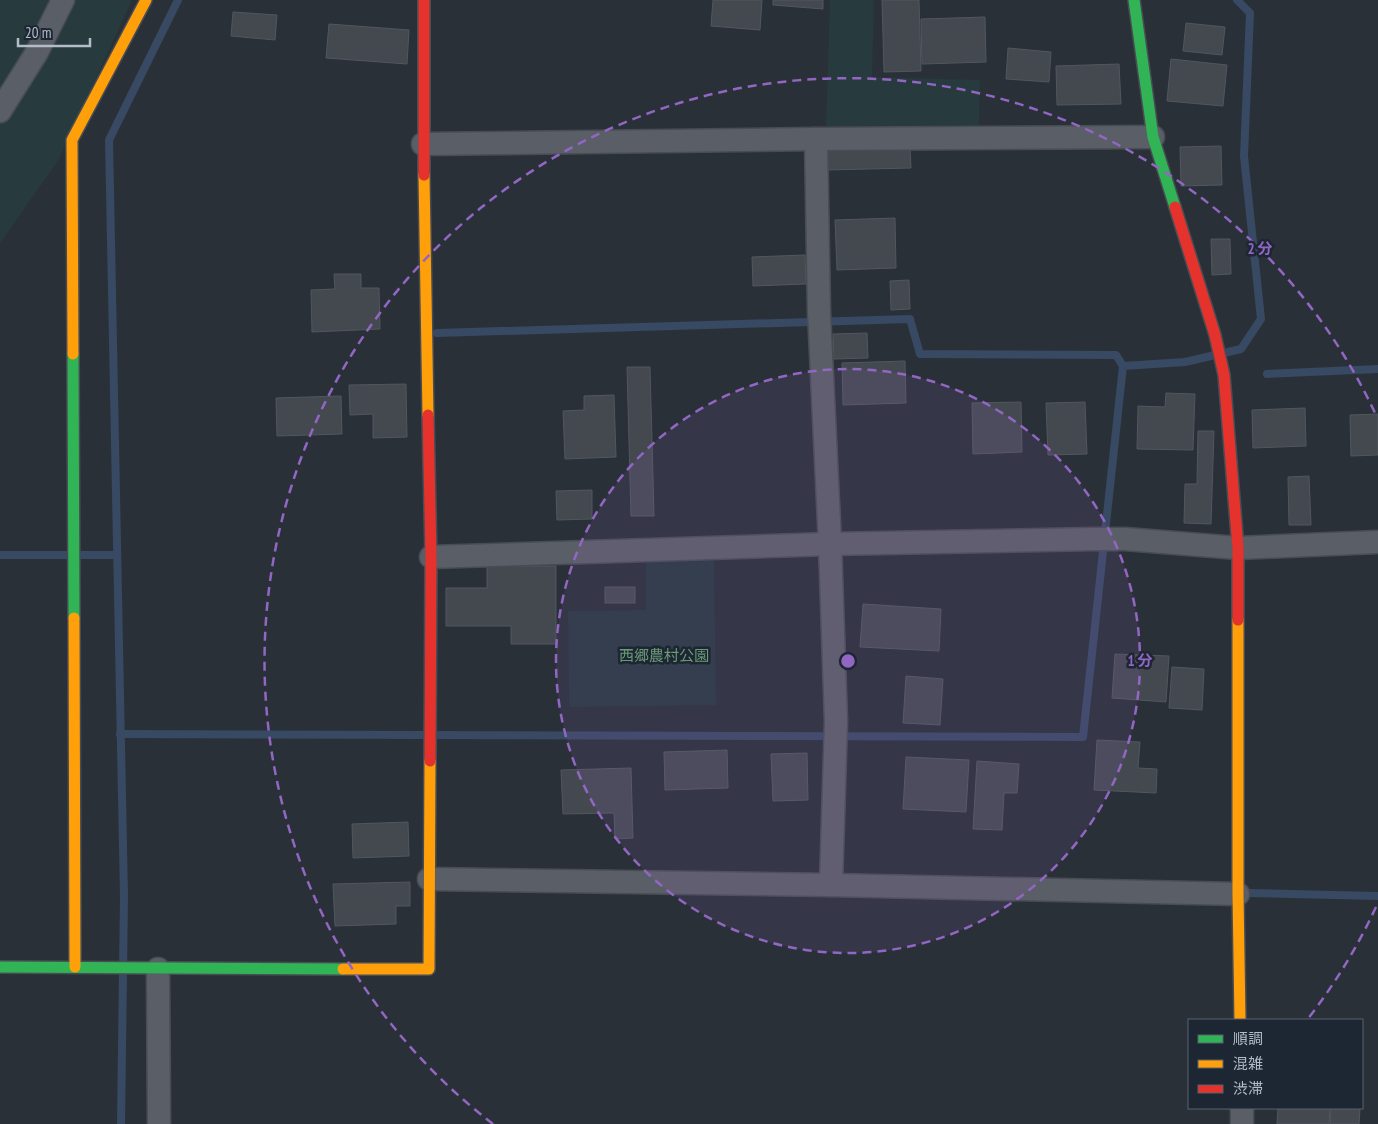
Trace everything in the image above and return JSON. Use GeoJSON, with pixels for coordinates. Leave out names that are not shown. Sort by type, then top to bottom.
{"type":"FeatureCollection","features":[{"type":"Feature","properties":{"kind":"street"},"geometry":{"type":"LineString","coordinates":[[0,110],[37,52],[63,0]]}},
{"type":"Feature","properties":{"kind":"street"},"geometry":{"type":"LineString","coordinates":[[75,967],[72,140],[146,0]]}},
{"type":"Feature","properties":{"kind":"street"},"geometry":{"type":"LineString","coordinates":[[0,967],[158,970],[429,969],[430,557],[423,144],[424,0]]}},
{"type":"Feature","properties":{"kind":"street"},"geometry":{"type":"LineString","coordinates":[[1134,0],[1153,137],[1215,335],[1224,373],[1238,548],[1240,1019]]}},
{"type":"Feature","properties":{"kind":"street"},"geometry":{"type":"LineString","coordinates":[[423,144],[1153,137]]}},
{"type":"Feature","properties":{"kind":"street"},"geometry":{"type":"LineString","coordinates":[[816,139],[819,322],[830,544],[836,721],[831,885]]}},
{"type":"Feature","properties":{"kind":"street"},"geometry":{"type":"LineString","coordinates":[[430,557],[830,544],[1094,539],[1125,539],[1238,548],[1378,542]]}},
{"type":"Feature","properties":{"kind":"street"},"geometry":{"type":"LineString","coordinates":[[429,879],[1238,894]]}},
{"type":"Feature","properties":{"kind":"street"},"geometry":{"type":"LineString","coordinates":[[158,970],[159,1124]]}},
{"type":"Feature","properties":{"kind":"street"},"geometry":{"type":"LineString","coordinates":[[1242,1109],[1242,1124]]}},
{"type":"Feature","properties":{"kind":"green space"},"geometry":{"type":"Polygon","coordinates":[[[0,0],[132,0],[58,161],[0,243],[0,0]]]}},
{"type":"Feature","properties":{"kind":"green space"},"geometry":{"type":"Polygon","coordinates":[[[830,0],[874,0],[872,77],[980,80],[979,130],[826,126],[830,0]]]}},
{"type":"Feature","properties":{"kind":"green space","name":"西郷農村公園"},"geometry":{"type":"Polygon","coordinates":[[[714,555],[716,705],[569,707],[568,611],[646,610],[646,556],[714,555]]]}},
{"type":"Feature","properties":{"kind":"building"},"geometry":{"type":"Polygon","coordinates":[[[713,0],[762,0],[760,30],[711,26],[713,0]]]}},
{"type":"Feature","properties":{"kind":"building"},"geometry":{"type":"Polygon","coordinates":[[[773,0],[823,0],[823,9],[773,5],[773,0]]]}},
{"type":"Feature","properties":{"kind":"building"},"geometry":{"type":"Polygon","coordinates":[[[882,0],[919,0],[921,71],[884,72],[882,0]]]}},
{"type":"Feature","properties":{"kind":"building"},"geometry":{"type":"Polygon","coordinates":[[[233,12],[277,15],[275,40],[231,36],[233,12]]]}},
{"type":"Feature","properties":{"kind":"building"},"geometry":{"type":"Polygon","coordinates":[[[985,17],[986,62],[922,64],[921,19],[985,17]]]}},
{"type":"Feature","properties":{"kind":"building"},"geometry":{"type":"Polygon","coordinates":[[[1186,23],[1225,27],[1222,55],[1183,51],[1186,23]]]}},
{"type":"Feature","properties":{"kind":"building"},"geometry":{"type":"Polygon","coordinates":[[[329,24],[409,30],[407,64],[326,58],[329,24]]]}},
{"type":"Feature","properties":{"kind":"building"},"geometry":{"type":"Polygon","coordinates":[[[1008,48],[1051,52],[1049,82],[1006,79],[1008,48]]]}},
{"type":"Feature","properties":{"kind":"building"},"geometry":{"type":"Polygon","coordinates":[[[1171,59],[1227,65],[1223,106],[1167,101],[1171,59]]]}},
{"type":"Feature","properties":{"kind":"building"},"geometry":{"type":"Polygon","coordinates":[[[1119,64],[1121,104],[1057,105],[1056,66],[1119,64]]]}},
{"type":"Feature","properties":{"kind":"building"},"geometry":{"type":"Polygon","coordinates":[[[1221,146],[1222,185],[1181,186],[1180,147],[1221,146]]]}},
{"type":"Feature","properties":{"kind":"building"},"geometry":{"type":"Polygon","coordinates":[[[910,148],[911,168],[826,170],[826,150],[910,148]]]}},
{"type":"Feature","properties":{"kind":"building"},"geometry":{"type":"Polygon","coordinates":[[[895,218],[896,268],[837,270],[835,220],[895,218]]]}},
{"type":"Feature","properties":{"kind":"building"},"geometry":{"type":"Polygon","coordinates":[[[1211,239],[1230,239],[1231,274],[1212,275],[1211,239]]]}},
{"type":"Feature","properties":{"kind":"building"},"geometry":{"type":"Polygon","coordinates":[[[805,255],[806,284],[753,286],[752,257],[805,255]]]}},
{"type":"Feature","properties":{"kind":"building"},"geometry":{"type":"Polygon","coordinates":[[[334,274],[361,274],[361,288],[379,288],[380,329],[312,332],[311,290],[335,289],[334,274]]]}},
{"type":"Feature","properties":{"kind":"building"},"geometry":{"type":"Polygon","coordinates":[[[909,280],[910,309],[891,310],[890,281],[909,280]]]}},
{"type":"Feature","properties":{"kind":"building"},"geometry":{"type":"Polygon","coordinates":[[[867,333],[868,358],[834,359],[833,334],[867,333]]]}},
{"type":"Feature","properties":{"kind":"building"},"geometry":{"type":"Polygon","coordinates":[[[905,361],[906,403],[843,405],[842,363],[905,361]]]}},
{"type":"Feature","properties":{"kind":"building"},"geometry":{"type":"Polygon","coordinates":[[[627,367],[650,367],[654,516],[631,516],[627,367]]]}},
{"type":"Feature","properties":{"kind":"building"},"geometry":{"type":"Polygon","coordinates":[[[406,384],[407,437],[373,438],[373,414],[350,415],[349,385],[406,384]]]}},
{"type":"Feature","properties":{"kind":"building"},"geometry":{"type":"Polygon","coordinates":[[[1166,393],[1195,394],[1193,450],[1137,449],[1138,406],[1165,407],[1166,393]]]}},
{"type":"Feature","properties":{"kind":"building"},"geometry":{"type":"Polygon","coordinates":[[[614,395],[616,457],[565,459],[563,411],[584,410],[584,396],[614,395]]]}},
{"type":"Feature","properties":{"kind":"building"},"geometry":{"type":"Polygon","coordinates":[[[341,396],[342,434],[277,436],[276,398],[341,396]]]}},
{"type":"Feature","properties":{"kind":"building"},"geometry":{"type":"Polygon","coordinates":[[[1021,402],[1022,452],[973,454],[972,403],[1021,402]]]}},
{"type":"Feature","properties":{"kind":"building"},"geometry":{"type":"Polygon","coordinates":[[[1085,402],[1087,454],[1048,455],[1046,403],[1085,402]]]}},
{"type":"Feature","properties":{"kind":"building"},"geometry":{"type":"Polygon","coordinates":[[[1305,408],[1306,446],[1253,448],[1252,410],[1305,408]]]}},
{"type":"Feature","properties":{"kind":"building"},"geometry":{"type":"Polygon","coordinates":[[[1378,414],[1378,455],[1351,456],[1350,415],[1378,414]]]}},
{"type":"Feature","properties":{"kind":"building"},"geometry":{"type":"Polygon","coordinates":[[[1198,431],[1214,431],[1211,524],[1184,523],[1185,484],[1197,484],[1198,431]]]}},
{"type":"Feature","properties":{"kind":"building"},"geometry":{"type":"Polygon","coordinates":[[[1309,476],[1311,525],[1289,525],[1288,477],[1309,476]]]}},
{"type":"Feature","properties":{"kind":"building"},"geometry":{"type":"Polygon","coordinates":[[[592,490],[592,519],[557,520],[556,491],[592,490]]]}},
{"type":"Feature","properties":{"kind":"building"},"geometry":{"type":"Polygon","coordinates":[[[487,566],[556,566],[556,644],[511,644],[511,626],[446,626],[446,588],[487,588],[487,566]]]}},
{"type":"Feature","properties":{"kind":"building"},"geometry":{"type":"Polygon","coordinates":[[[605,587],[635,587],[635,603],[605,603],[605,587]]]}},
{"type":"Feature","properties":{"kind":"building"},"geometry":{"type":"Polygon","coordinates":[[[863,604],[941,609],[939,651],[860,647],[863,604]]]}},
{"type":"Feature","properties":{"kind":"building"},"geometry":{"type":"Polygon","coordinates":[[[1115,654],[1169,656],[1166,702],[1112,698],[1115,654]]]}},
{"type":"Feature","properties":{"kind":"building"},"geometry":{"type":"Polygon","coordinates":[[[1172,667],[1204,669],[1202,710],[1169,708],[1172,667]]]}},
{"type":"Feature","properties":{"kind":"building"},"geometry":{"type":"Polygon","coordinates":[[[906,676],[943,679],[940,725],[903,723],[906,676]]]}},
{"type":"Feature","properties":{"kind":"building"},"geometry":{"type":"Polygon","coordinates":[[[1097,740],[1140,742],[1138,768],[1157,769],[1156,793],[1094,790],[1097,740]]]}},
{"type":"Feature","properties":{"kind":"building"},"geometry":{"type":"Polygon","coordinates":[[[727,750],[728,788],[665,790],[664,752],[727,750]]]}},
{"type":"Feature","properties":{"kind":"building"},"geometry":{"type":"Polygon","coordinates":[[[807,753],[808,800],[773,801],[771,754],[807,753]]]}},
{"type":"Feature","properties":{"kind":"building"},"geometry":{"type":"Polygon","coordinates":[[[906,757],[969,760],[966,812],[903,809],[906,757]]]}},
{"type":"Feature","properties":{"kind":"building"},"geometry":{"type":"Polygon","coordinates":[[[977,761],[1019,764],[1017,793],[1004,793],[1002,830],[973,829],[977,761]]]}},
{"type":"Feature","properties":{"kind":"building"},"geometry":{"type":"Polygon","coordinates":[[[631,768],[633,838],[615,839],[614,813],[563,814],[561,770],[631,768]]]}},
{"type":"Feature","properties":{"kind":"building"},"geometry":{"type":"Polygon","coordinates":[[[408,822],[409,856],[353,858],[352,824],[408,822]]]}},
{"type":"Feature","properties":{"kind":"building"},"geometry":{"type":"Polygon","coordinates":[[[410,882],[410,906],[396,906],[396,924],[335,926],[333,884],[410,882]]]}},
{"type":"Feature","properties":{"kind":"building"},"geometry":{"type":"Polygon","coordinates":[[[1278,1109],[1330,1109],[1329,1124],[1277,1124],[1278,1109]]]}},
{"type":"Feature","properties":{"kind":"building"},"geometry":{"type":"Polygon","coordinates":[[[1331,1109],[1360,1109],[1359,1124],[1330,1124],[1331,1109]]]}},
{"type":"Feature","properties":{"kind":"waterway"},"geometry":{"type":"LineString","coordinates":[[121,1124],[124,897],[109,140],[178,0]]}},
{"type":"Feature","properties":{"kind":"waterway"},"geometry":{"type":"LineString","coordinates":[[120,734],[1083,737],[1123,366],[1185,362],[1241,349],[1261,319],[1244,156],[1250,13],[1237,0]]}},
{"type":"Feature","properties":{"kind":"waterway"},"geometry":{"type":"LineString","coordinates":[[437,333],[910,319],[920,354],[1116,355],[1123,366]]}},
{"type":"Feature","properties":{"kind":"waterway"},"geometry":{"type":"LineString","coordinates":[[1267,374],[1378,369]]}},
{"type":"Feature","properties":{"kind":"waterway"},"geometry":{"type":"LineString","coordinates":[[0,555],[117,555]]}},
{"type":"Feature","properties":{"kind":"waterway"},"geometry":{"type":"LineString","coordinates":[[1250,893],[1378,896]]}},
{"type":"Feature","properties":{"kind":"traffic: fast"},"geometry":{"type":"LineString","coordinates":[[1134,0],[1153,137],[1175,207]]}},
{"type":"Feature","properties":{"kind":"traffic: fast"},"geometry":{"type":"LineString","coordinates":[[73,354],[74,618]]}},
{"type":"Feature","properties":{"kind":"traffic: fast"},"geometry":{"type":"LineString","coordinates":[[0,967],[343,969]]}},
{"type":"Feature","properties":{"kind":"traffic: slow"},"geometry":{"type":"LineString","coordinates":[[73,354],[72,140],[146,0]]}},
{"type":"Feature","properties":{"kind":"traffic: slow"},"geometry":{"type":"LineString","coordinates":[[424,175],[428,415]]}},
{"type":"Feature","properties":{"kind":"traffic: slow"},"geometry":{"type":"LineString","coordinates":[[74,618],[75,967]]}},
{"type":"Feature","properties":{"kind":"traffic: slow"},"geometry":{"type":"LineString","coordinates":[[1238,620],[1240,1019]]}},
{"type":"Feature","properties":{"kind":"traffic: slow"},"geometry":{"type":"LineString","coordinates":[[343,969],[429,969],[430,761]]}},
{"type":"Feature","properties":{"kind":"traffic: jam"},"geometry":{"type":"LineString","coordinates":[[424,0],[424,175]]}},
{"type":"Feature","properties":{"kind":"traffic: jam"},"geometry":{"type":"LineString","coordinates":[[1175,207],[1215,335],[1224,375],[1238,548],[1238,620]]}},
{"type":"Feature","properties":{"kind":"traffic: jam"},"geometry":{"type":"LineString","coordinates":[[428,415],[431,557],[430,761]]}}]}
